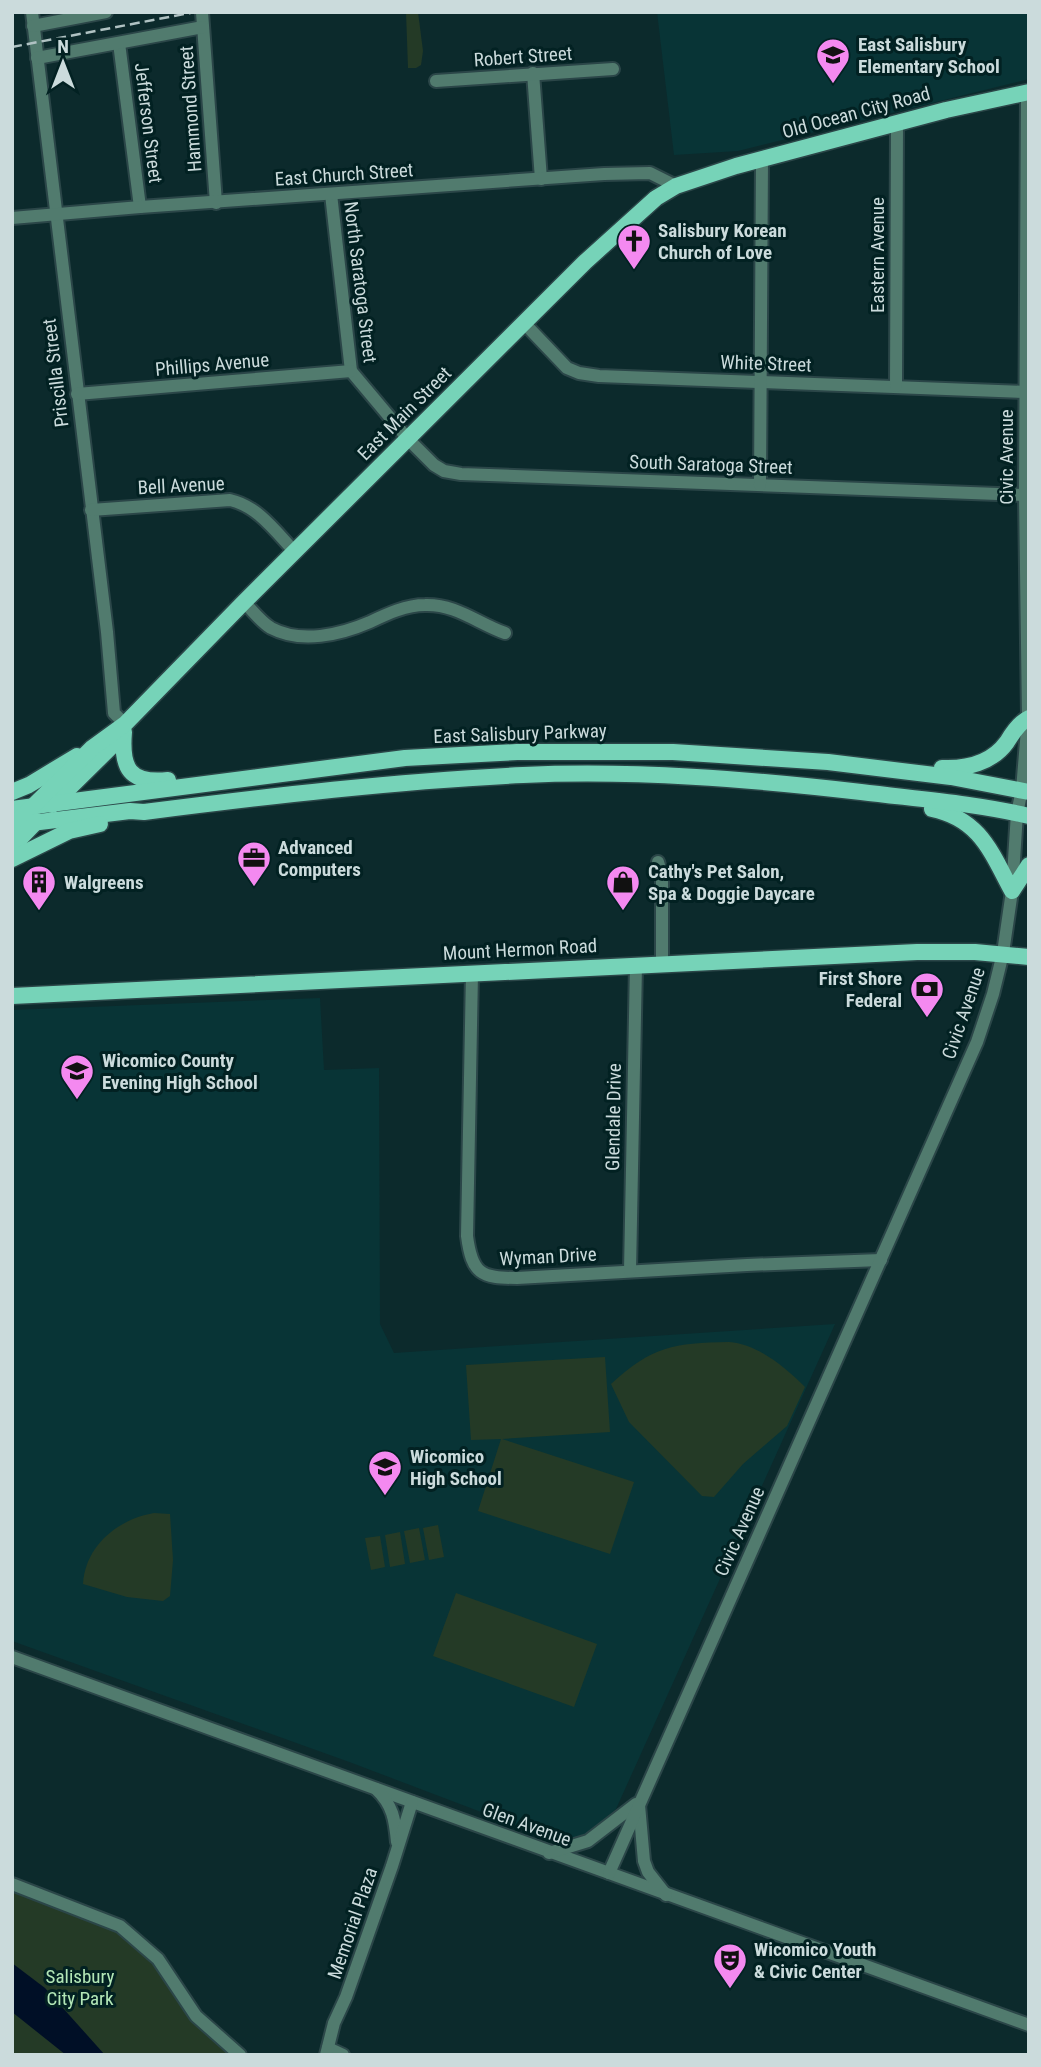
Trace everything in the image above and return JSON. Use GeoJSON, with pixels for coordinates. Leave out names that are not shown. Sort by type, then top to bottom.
{"type":"FeatureCollection","features":[{"type":"Feature","properties":{"kind":"main road","name":"Old Ocean City Road"},"geometry":{"type":"LineString","coordinates":[[736,166],[946,110],[1028,92]]}},
{"type":"Feature","properties":{"kind":"main road","name":"East Main Street"},"geometry":{"type":"LineString","coordinates":[[12,847],[35,814],[92,748],[125,724],[244,602],[640,210],[676,186],[736,166]]}},
{"type":"Feature","properties":{"kind":"main road"},"geometry":{"type":"LineString","coordinates":[[863,766],[894,762],[961,769],[993,756],[1019,724],[1029,718]]}},
{"type":"Feature","properties":{"kind":"main road","name":"East Main Street"},"geometry":{"type":"LineString","coordinates":[[53,804],[119,739],[125,724]]}},
{"type":"Feature","properties":{"kind":"main road"},"geometry":{"type":"LineString","coordinates":[[125,724],[124,761],[128,769],[144,780],[240,780]]}},
{"type":"Feature","properties":{"kind":"main road"},"geometry":{"type":"LineString","coordinates":[[12,792],[92,748]]}},
{"type":"Feature","properties":{"kind":"main road","name":"East Salisbury Parkway"},"geometry":{"type":"LineString","coordinates":[[13,822],[53,804],[405,758],[517,752],[673,752],[863,766],[951,777],[1025,791]]}},
{"type":"Feature","properties":{"kind":"main road","name":"East Salisbury Parkway"},"geometry":{"type":"LineString","coordinates":[[35,814],[130,811],[144,813],[337,789],[525,775],[664,777],[803,786],[949,803],[1023,815]]}},
{"type":"Feature","properties":{"kind":"main road"},"geometry":{"type":"LineString","coordinates":[[803,786],[832,797],[949,813],[977,832],[988,845],[1012,891],[1029,865]]}},
{"type":"Feature","properties":{"kind":"main road"},"geometry":{"type":"LineString","coordinates":[[12,859],[69,831],[144,813]]}},
{"type":"Feature","properties":{"kind":"main road","name":"Mount Hermon Road"},"geometry":{"type":"LineString","coordinates":[[12,996],[917,952],[1003,953],[1029,957]]}},
{"type":"Feature","properties":{"kind":"street","name":"Priscilla Street"},"geometry":{"type":"LineString","coordinates":[[32,12],[90,510],[107,632],[114,713],[125,724]]}},
{"type":"Feature","properties":{"kind":"street"},"geometry":{"type":"LineString","coordinates":[[33,26],[106,12]]}},
{"type":"Feature","properties":{"kind":"street","name":"Hammond Street"},"geometry":{"type":"LineString","coordinates":[[202,12],[216,202]]}},
{"type":"Feature","properties":{"kind":"street"},"geometry":{"type":"LineString","coordinates":[[37,58],[203,27]]}},
{"type":"Feature","properties":{"kind":"street","name":"Jefferson Street"},"geometry":{"type":"LineString","coordinates":[[120,44],[140,206]]}},
{"type":"Feature","properties":{"kind":"street","name":"Robert Street"},"geometry":{"type":"LineString","coordinates":[[436,81],[613,69]]}},
{"type":"Feature","properties":{"kind":"street"},"geometry":{"type":"LineString","coordinates":[[533,73],[541,179]]}},
{"type":"Feature","properties":{"kind":"street","name":"Civic Avenue"},"geometry":{"type":"LineString","coordinates":[[609,1873],[976,1042],[993,994],[1003,953],[1023,815],[1029,718],[1025,495],[1028,92]]}},
{"type":"Feature","properties":{"kind":"street","name":"Eastern Avenue"},"geometry":{"type":"LineString","coordinates":[[896,386],[897,124]]}},
{"type":"Feature","properties":{"kind":"street"},"geometry":{"type":"LineString","coordinates":[[760,485],[762,158]]}},
{"type":"Feature","properties":{"kind":"street","name":"East Church Street"},"geometry":{"type":"LineString","coordinates":[[12,218],[140,206],[650,173],[676,186]]}},
{"type":"Feature","properties":{"kind":"street","name":"North Saratoga Street"},"geometry":{"type":"LineString","coordinates":[[331,194],[351,371],[408,439]]}},
{"type":"Feature","properties":{"kind":"street","name":"White Street"},"geometry":{"type":"LineString","coordinates":[[525,324],[567,368],[599,376],[1026,392]]}},
{"type":"Feature","properties":{"kind":"street","name":"Phillips Avenue"},"geometry":{"type":"LineString","coordinates":[[77,394],[351,371]]}},
{"type":"Feature","properties":{"kind":"street","name":"South Saratoga Street"},"geometry":{"type":"LineString","coordinates":[[408,439],[434,465],[444,471],[461,474],[1025,495]]}},
{"type":"Feature","properties":{"kind":"street","name":"Bell Avenue"},"geometry":{"type":"LineString","coordinates":[[90,510],[230,500],[245,503],[295,552]]}},
{"type":"Feature","properties":{"kind":"street"},"geometry":{"type":"LineString","coordinates":[[244,602],[270,627],[290,634],[308,636],[342,632],[407,607],[424,605],[455,609],[505,633]]}},
{"type":"Feature","properties":{"kind":"street"},"geometry":{"type":"LineString","coordinates":[[658,862],[662,876],[662,964]]}},
{"type":"Feature","properties":{"kind":"street","name":"Glendale Drive"},"geometry":{"type":"LineString","coordinates":[[630,1271],[636,965]]}},
{"type":"Feature","properties":{"kind":"street","name":"Wyman Drive"},"geometry":{"type":"LineString","coordinates":[[472,973],[467,1236],[475,1267],[488,1277],[881,1260]]}},
{"type":"Feature","properties":{"kind":"street","name":"Glen Avenue"},"geometry":{"type":"LineString","coordinates":[[16,1656],[549,1853],[1029,2025]]}},
{"type":"Feature","properties":{"kind":"street"},"geometry":{"type":"LineString","coordinates":[[373,1787],[386,1799],[392,1810],[398,1846]]}},
{"type":"Feature","properties":{"kind":"street","name":"Memorial Plaza"},"geometry":{"type":"LineString","coordinates":[[327,2051],[334,2023],[346,1997],[412,1802]]}},
{"type":"Feature","properties":{"kind":"street"},"geometry":{"type":"LineString","coordinates":[[549,1853],[588,1841],[639,1802]]}},
{"type":"Feature","properties":{"kind":"street"},"geometry":{"type":"LineString","coordinates":[[639,1802],[644,1861],[648,1872],[666,1895]]}},
{"type":"Feature","properties":{"kind":"street"},"geometry":{"type":"LineString","coordinates":[[12,1884],[120,1926],[158,1959],[196,2017],[240,2055]]}},
{"type":"Feature","properties":{"kind":"street"},"geometry":{"type":"LineString","coordinates":[[327,2051],[343,2055]]}},
{"type":"Feature","properties":{"kind":"shaded area","name":"East Salisbury Elementary School"},"geometry":{"type":"Polygon","coordinates":[[[657,12],[1029,12],[1029,79],[738,151],[674,155],[657,12]]]}},
{"type":"Feature","properties":{"kind":"shaded area","name":"Wicomico High School"},"geometry":{"type":"Polygon","coordinates":[[[320,998],[324,1070],[379,1068],[380,1324],[394,1353],[835,1324],[616,1809],[590,1832],[575,1839],[560,1842],[352,1763],[12,1641],[12,1010],[320,998]]]}},
{"type":"Feature","properties":{"kind":"shaded area"},"geometry":{"type":"Polygon","coordinates":[[[12,1963],[45,1988],[105,2055],[66,2055],[12,2012],[12,1963]]]}},
{"type":"Feature","properties":{"kind":"green space"},"geometry":{"type":"Polygon","coordinates":[[[406,12],[418,12],[423,51],[421,65],[416,68],[408,68],[406,12]]]}},
{"type":"Feature","properties":{"kind":"green space"},"geometry":{"type":"Polygon","coordinates":[[[729,1342],[761,1352],[805,1387],[787,1426],[743,1464],[714,1497],[702,1496],[629,1422],[611,1384],[639,1362],[665,1349],[729,1342]]]}},
{"type":"Feature","properties":{"kind":"green space"},"geometry":{"type":"Polygon","coordinates":[[[605,1357],[610,1432],[502,1439],[634,1482],[610,1554],[478,1511],[501,1439],[471,1440],[466,1365],[605,1357]]]}},
{"type":"Feature","properties":{"kind":"green space"},"geometry":{"type":"Polygon","coordinates":[[[154,1513],[170,1514],[173,1560],[170,1596],[163,1601],[127,1597],[83,1584],[90,1558],[106,1536],[128,1521],[154,1513]]]}},
{"type":"Feature","properties":{"kind":"green space"},"geometry":{"type":"Polygon","coordinates":[[[438,1525],[444,1557],[429,1560],[423,1528],[438,1525]]]}},
{"type":"Feature","properties":{"kind":"green space"},"geometry":{"type":"Polygon","coordinates":[[[419,1528],[425,1560],[410,1563],[404,1531],[419,1528]]]}},
{"type":"Feature","properties":{"kind":"green space"},"geometry":{"type":"Polygon","coordinates":[[[400,1532],[405,1564],[390,1567],[385,1535],[400,1532]]]}},
{"type":"Feature","properties":{"kind":"green space"},"geometry":{"type":"Polygon","coordinates":[[[380,1536],[385,1567],[371,1570],[365,1538],[380,1536]]]}},
{"type":"Feature","properties":{"kind":"green space"},"geometry":{"type":"Polygon","coordinates":[[[456,1593],[597,1644],[574,1707],[433,1656],[456,1593]]]}},
{"type":"Feature","properties":{"kind":"green space","name":"Salisbury City Park"},"geometry":{"type":"Polygon","coordinates":[[[12,1890],[107,1925],[136,1945],[164,1978],[189,2017],[233,2055],[12,2055],[12,1890]]]}},
{"type":"Feature","properties":{"kind":"railway"},"geometry":{"type":"LineString","coordinates":[[12,47],[195,12]]}},
{"type":"Feature","properties":{"kind":"place","name":"East Salisbury Elementary School"},"geometry":{"type":"Point","coordinates":[833,85]}},
{"type":"Feature","properties":{"kind":"place","name":"Salisbury Korean Church of Love"},"geometry":{"type":"Point","coordinates":[634,271]}},
{"type":"Feature","properties":{"kind":"place","name":"Advanced Computers"},"geometry":{"type":"Point","coordinates":[254,888]}},
{"type":"Feature","properties":{"kind":"place","name":"Walgreens"},"geometry":{"type":"Point","coordinates":[39,912]}},
{"type":"Feature","properties":{"kind":"place","name":"Cathy's Pet Salon, Spa & Doggie Daycare"},"geometry":{"type":"Point","coordinates":[623,912]}},
{"type":"Feature","properties":{"kind":"place","name":"First Shore Federal"},"geometry":{"type":"Point","coordinates":[927,1019]}},
{"type":"Feature","properties":{"kind":"place","name":"Wicomico County Evening High School"},"geometry":{"type":"Point","coordinates":[77,1101]}},
{"type":"Feature","properties":{"kind":"place","name":"Wicomico High School"},"geometry":{"type":"Point","coordinates":[385,1497]}},
{"type":"Feature","properties":{"kind":"place","name":"Wicomico Youth & Civic Center"},"geometry":{"type":"Point","coordinates":[730,1990]}}]}
